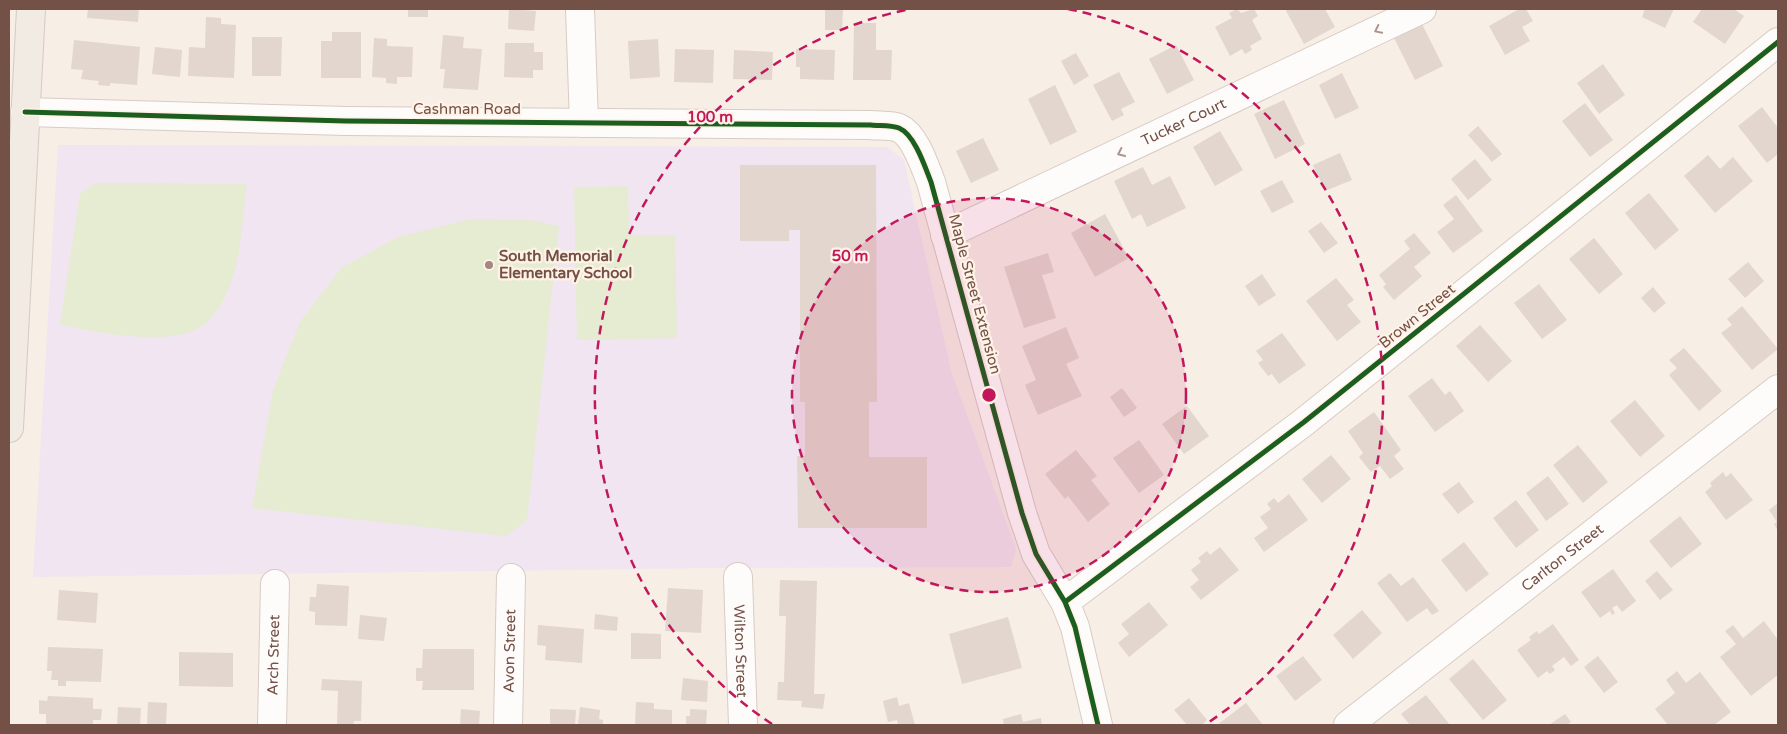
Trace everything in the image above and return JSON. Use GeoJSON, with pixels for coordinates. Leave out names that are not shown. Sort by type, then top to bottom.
{"type":"FeatureCollection","features":[{"type":"Feature","properties":{"kind":"main road"},"geometry":{"type":"LineString","coordinates":[[9,428],[31,9]]}},
{"type":"Feature","properties":{"kind":"street"},"geometry":{"type":"LineString","coordinates":[[580,9],[584,123]]}},
{"type":"Feature","properties":{"kind":"street","name":"Tucker Court"},"geometry":{"type":"LineString","coordinates":[[945,235],[1422,9]]}},
{"type":"Feature","properties":{"kind":"street","name":"Brown Street"},"geometry":{"type":"LineString","coordinates":[[1065,602],[1304,422],[1778,42]]}},
{"type":"Feature","properties":{"kind":"street","name":"Cashman Road"},"geometry":{"type":"LineString","coordinates":[[25,112],[346,121],[871,125],[899,128],[908,135]]}},
{"type":"Feature","properties":{"kind":"street","name":"Maple Street Extension"},"geometry":{"type":"LineString","coordinates":[[908,135],[924,164],[1022,513],[1036,554],[1065,602],[1075,627],[1098,725]]}},
{"type":"Feature","properties":{"kind":"street","name":"Carlton Street"},"geometry":{"type":"LineString","coordinates":[[1348,725],[1778,389]]}},
{"type":"Feature","properties":{"kind":"street","name":"Wilton Street"},"geometry":{"type":"LineString","coordinates":[[738,577],[744,725]]}},
{"type":"Feature","properties":{"kind":"street","name":"Avon Street"},"geometry":{"type":"LineString","coordinates":[[508,725],[511,578]]}},
{"type":"Feature","properties":{"kind":"street","name":"Arch Street"},"geometry":{"type":"LineString","coordinates":[[272,725],[275,584]]}},
{"type":"Feature","properties":{"kind":"shaded area","name":"South Memorial Elementary School"},"geometry":{"type":"Polygon","coordinates":[[[58,145],[887,147],[904,160],[951,371],[1016,549],[1011,567],[707,568],[33,577],[58,145]]]}},
{"type":"Feature","properties":{"kind":"green space"},"geometry":{"type":"Polygon","coordinates":[[[95,183],[247,184],[240,247],[235,271],[222,302],[215,314],[205,324],[186,333],[151,337],[111,334],[60,324],[80,194],[95,183]]]}},
{"type":"Feature","properties":{"kind":"green space"},"geometry":{"type":"Polygon","coordinates":[[[628,186],[629,235],[675,235],[677,338],[577,340],[574,187],[628,186]]]}},
{"type":"Feature","properties":{"kind":"green space"},"geometry":{"type":"Polygon","coordinates":[[[471,219],[529,220],[559,226],[527,520],[506,536],[252,508],[273,390],[300,322],[341,268],[398,237],[471,219]]]}},
{"type":"Feature","properties":{"kind":"building"},"geometry":{"type":"Polygon","coordinates":[[[88,9],[139,9],[138,22],[87,18],[88,9]]]}},
{"type":"Feature","properties":{"kind":"building"},"geometry":{"type":"Polygon","coordinates":[[[408,9],[428,9],[428,17],[408,17],[408,9]]]}},
{"type":"Feature","properties":{"kind":"building"},"geometry":{"type":"Polygon","coordinates":[[[509,9],[536,11],[534,31],[508,29],[509,9]]]}},
{"type":"Feature","properties":{"kind":"building"},"geometry":{"type":"Polygon","coordinates":[[[825,9],[843,9],[842,30],[825,30],[825,9]]]}},
{"type":"Feature","properties":{"kind":"building"},"geometry":{"type":"Polygon","coordinates":[[[1237,9],[1241,13],[1254,9],[1258,16],[1252,20],[1262,39],[1250,46],[1252,50],[1245,54],[1242,49],[1230,56],[1215,27],[1232,18],[1229,13],[1237,9]]]}},
{"type":"Feature","properties":{"kind":"building"},"geometry":{"type":"Polygon","coordinates":[[[1285,9],[1325,9],[1335,27],[1304,44],[1285,9]]]}},
{"type":"Feature","properties":{"kind":"building"},"geometry":{"type":"Polygon","coordinates":[[[1519,9],[1526,9],[1533,21],[1522,27],[1530,41],[1505,55],[1489,26],[1519,9]]]}},
{"type":"Feature","properties":{"kind":"building"},"geometry":{"type":"Polygon","coordinates":[[[1645,9],[1674,9],[1665,28],[1642,17],[1645,9]]]}},
{"type":"Feature","properties":{"kind":"building"},"geometry":{"type":"Polygon","coordinates":[[[1702,9],[1734,9],[1744,16],[1725,44],[1693,22],[1702,9]]]}},
{"type":"Feature","properties":{"kind":"building"},"geometry":{"type":"Polygon","coordinates":[[[206,17],[221,18],[221,24],[236,25],[234,78],[188,76],[189,47],[205,48],[206,17]]]}},
{"type":"Feature","properties":{"kind":"building"},"geometry":{"type":"Polygon","coordinates":[[[854,23],[876,23],[876,50],[892,50],[891,80],[853,80],[854,23]]]}},
{"type":"Feature","properties":{"kind":"building"},"geometry":{"type":"Polygon","coordinates":[[[1422,24],[1443,66],[1415,80],[1394,38],[1422,24]]]}},
{"type":"Feature","properties":{"kind":"building"},"geometry":{"type":"Polygon","coordinates":[[[332,32],[361,32],[361,78],[321,78],[321,41],[332,41],[332,32]]]}},
{"type":"Feature","properties":{"kind":"building"},"geometry":{"type":"Polygon","coordinates":[[[443,35],[464,37],[463,48],[482,49],[478,90],[443,88],[445,69],[440,69],[443,35]]]}},
{"type":"Feature","properties":{"kind":"building"},"geometry":{"type":"Polygon","coordinates":[[[252,37],[282,37],[281,76],[252,76],[252,37]]]}},
{"type":"Feature","properties":{"kind":"building"},"geometry":{"type":"Polygon","coordinates":[[[374,38],[387,39],[387,46],[413,47],[412,77],[397,77],[397,84],[386,83],[386,78],[372,77],[374,38]]]}},
{"type":"Feature","properties":{"kind":"building"},"geometry":{"type":"Polygon","coordinates":[[[658,39],[660,77],[630,79],[628,41],[658,39]]]}},
{"type":"Feature","properties":{"kind":"building"},"geometry":{"type":"Polygon","coordinates":[[[74,40],[140,47],[137,85],[110,83],[110,86],[98,85],[99,81],[81,79],[83,70],[71,69],[74,40]]]}},
{"type":"Feature","properties":{"kind":"building"},"geometry":{"type":"Polygon","coordinates":[[[505,43],[534,43],[534,52],[543,52],[543,70],[533,70],[533,78],[504,77],[505,43]]]}},
{"type":"Feature","properties":{"kind":"building"},"geometry":{"type":"Polygon","coordinates":[[[1176,45],[1194,80],[1167,94],[1149,59],[1176,45]]]}},
{"type":"Feature","properties":{"kind":"building"},"geometry":{"type":"Polygon","coordinates":[[[155,47],[182,50],[180,77],[152,74],[155,47]]]}},
{"type":"Feature","properties":{"kind":"building"},"geometry":{"type":"Polygon","coordinates":[[[675,49],[714,50],[713,83],[674,82],[675,49]]]}},
{"type":"Feature","properties":{"kind":"building"},"geometry":{"type":"Polygon","coordinates":[[[796,49],[835,50],[834,80],[800,79],[800,67],[796,67],[796,49]]]}},
{"type":"Feature","properties":{"kind":"building"},"geometry":{"type":"Polygon","coordinates":[[[734,50],[773,52],[772,80],[733,79],[734,50]]]}},
{"type":"Feature","properties":{"kind":"building"},"geometry":{"type":"Polygon","coordinates":[[[1076,53],[1089,76],[1074,85],[1061,61],[1076,53]]]}},
{"type":"Feature","properties":{"kind":"building"},"geometry":{"type":"Polygon","coordinates":[[[1603,64],[1625,95],[1599,114],[1577,83],[1603,64]]]}},
{"type":"Feature","properties":{"kind":"building"},"geometry":{"type":"Polygon","coordinates":[[[1119,72],[1135,102],[1121,109],[1124,115],[1112,121],[1093,85],[1119,72]]]}},
{"type":"Feature","properties":{"kind":"building"},"geometry":{"type":"Polygon","coordinates":[[[1342,73],[1359,108],[1335,119],[1319,85],[1342,73]]]}},
{"type":"Feature","properties":{"kind":"building"},"geometry":{"type":"Polygon","coordinates":[[[1055,85],[1077,132],[1050,145],[1028,99],[1055,85]]]}},
{"type":"Feature","properties":{"kind":"building"},"geometry":{"type":"Polygon","coordinates":[[[1284,100],[1305,144],[1275,159],[1254,114],[1284,100]]]}},
{"type":"Feature","properties":{"kind":"building"},"geometry":{"type":"Polygon","coordinates":[[[1585,103],[1613,140],[1590,157],[1562,121],[1585,103]]]}},
{"type":"Feature","properties":{"kind":"building"},"geometry":{"type":"Polygon","coordinates":[[[1762,107],[1778,128],[1778,154],[1767,163],[1738,126],[1762,107]]]}},
{"type":"Feature","properties":{"kind":"building"},"geometry":{"type":"Polygon","coordinates":[[[1478,126],[1502,154],[1492,162],[1468,135],[1478,126]]]}},
{"type":"Feature","properties":{"kind":"building"},"geometry":{"type":"Polygon","coordinates":[[[1220,131],[1243,170],[1215,186],[1193,147],[1220,131]]]}},
{"type":"Feature","properties":{"kind":"building"},"geometry":{"type":"Polygon","coordinates":[[[983,138],[999,170],[971,183],[956,151],[983,138]]]}},
{"type":"Feature","properties":{"kind":"building"},"geometry":{"type":"Polygon","coordinates":[[[1340,153],[1352,180],[1325,191],[1313,165],[1340,153]]]}},
{"type":"Feature","properties":{"kind":"building"},"geometry":{"type":"Polygon","coordinates":[[[1708,155],[1720,169],[1733,157],[1753,181],[1715,213],[1684,176],[1708,155]]]}},
{"type":"Feature","properties":{"kind":"building"},"geometry":{"type":"Polygon","coordinates":[[[1475,159],[1492,180],[1468,200],[1451,179],[1475,159]]]}},
{"type":"Feature","properties":{"kind":"building"},"geometry":{"type":"Polygon","coordinates":[[[740,165],[876,165],[877,402],[869,402],[869,457],[927,457],[927,528],[798,528],[797,456],[805,456],[805,402],[800,402],[800,230],[789,230],[789,241],[740,241],[740,165]]]}},
{"type":"Feature","properties":{"kind":"building"},"geometry":{"type":"Polygon","coordinates":[[[1143,167],[1152,185],[1170,176],[1186,208],[1147,227],[1141,214],[1132,219],[1114,181],[1143,167]]]}},
{"type":"Feature","properties":{"kind":"building"},"geometry":{"type":"Polygon","coordinates":[[[1282,180],[1294,202],[1272,213],[1260,191],[1282,180]]]}},
{"type":"Feature","properties":{"kind":"building"},"geometry":{"type":"Polygon","coordinates":[[[1649,193],[1679,230],[1655,250],[1625,213],[1649,193]]]}},
{"type":"Feature","properties":{"kind":"building"},"geometry":{"type":"Polygon","coordinates":[[[1456,195],[1483,231],[1453,253],[1437,232],[1454,219],[1443,205],[1456,195]]]}},
{"type":"Feature","properties":{"kind":"building"},"geometry":{"type":"Polygon","coordinates":[[[1105,214],[1129,258],[1095,277],[1071,233],[1105,214]]]}},
{"type":"Feature","properties":{"kind":"building"},"geometry":{"type":"Polygon","coordinates":[[[1321,222],[1338,243],[1324,253],[1308,231],[1321,222]]]}},
{"type":"Feature","properties":{"kind":"building"},"geometry":{"type":"Polygon","coordinates":[[[1414,233],[1431,253],[1414,267],[1422,276],[1394,300],[1383,287],[1386,284],[1379,275],[1410,249],[1404,241],[1414,233]]]}},
{"type":"Feature","properties":{"kind":"building"},"geometry":{"type":"Polygon","coordinates":[[[1594,238],[1623,274],[1599,294],[1569,259],[1594,238]]]}},
{"type":"Feature","properties":{"kind":"building"},"geometry":{"type":"Polygon","coordinates":[[[1048,253],[1054,272],[1042,275],[1056,318],[1024,328],[1004,267],[1048,253]]]}},
{"type":"Feature","properties":{"kind":"building"},"geometry":{"type":"Polygon","coordinates":[[[1748,262],[1764,281],[1745,298],[1728,279],[1748,262]]]}},
{"type":"Feature","properties":{"kind":"building"},"geometry":{"type":"Polygon","coordinates":[[[1262,274],[1276,295],[1259,306],[1245,286],[1262,274]]]}},
{"type":"Feature","properties":{"kind":"building"},"geometry":{"type":"Polygon","coordinates":[[[1336,278],[1354,300],[1347,305],[1361,322],[1337,341],[1306,301],[1336,278]]]}},
{"type":"Feature","properties":{"kind":"building"},"geometry":{"type":"Polygon","coordinates":[[[1539,284],[1567,320],[1542,339],[1514,303],[1539,284]]]}},
{"type":"Feature","properties":{"kind":"building"},"geometry":{"type":"Polygon","coordinates":[[[1653,287],[1666,303],[1654,313],[1641,298],[1653,287]]]}},
{"type":"Feature","properties":{"kind":"building"},"geometry":{"type":"Polygon","coordinates":[[[1742,306],[1778,349],[1752,370],[1721,333],[1732,325],[1727,319],[1742,306]]]}},
{"type":"Feature","properties":{"kind":"building"},"geometry":{"type":"Polygon","coordinates":[[[1480,325],[1512,361],[1488,382],[1456,346],[1480,325]]]}},
{"type":"Feature","properties":{"kind":"building"},"geometry":{"type":"Polygon","coordinates":[[[1066,327],[1079,358],[1066,364],[1082,396],[1038,415],[1025,385],[1036,380],[1022,346],[1066,327]]]}},
{"type":"Feature","properties":{"kind":"building"},"geometry":{"type":"Polygon","coordinates":[[[1282,333],[1306,365],[1279,384],[1272,374],[1268,376],[1258,363],[1263,360],[1256,351],[1282,333]]]}},
{"type":"Feature","properties":{"kind":"building"},"geometry":{"type":"Polygon","coordinates":[[[1684,348],[1722,391],[1699,411],[1669,375],[1677,368],[1669,360],[1684,348]]]}},
{"type":"Feature","properties":{"kind":"building"},"geometry":{"type":"Polygon","coordinates":[[[1432,378],[1445,395],[1450,391],[1464,411],[1435,432],[1408,396],[1432,378]]]}},
{"type":"Feature","properties":{"kind":"building"},"geometry":{"type":"Polygon","coordinates":[[[1122,388],[1137,408],[1124,417],[1110,397],[1122,388]]]}},
{"type":"Feature","properties":{"kind":"building"},"geometry":{"type":"Polygon","coordinates":[[[1635,400],[1665,436],[1640,457],[1610,421],[1635,400]]]}},
{"type":"Feature","properties":{"kind":"building"},"geometry":{"type":"Polygon","coordinates":[[[1187,406],[1209,436],[1184,454],[1162,424],[1187,406]]]}},
{"type":"Feature","properties":{"kind":"building"},"geometry":{"type":"Polygon","coordinates":[[[1374,412],[1401,450],[1394,456],[1404,469],[1390,479],[1380,466],[1371,472],[1359,457],[1363,453],[1348,431],[1374,412]]]}},
{"type":"Feature","properties":{"kind":"building"},"geometry":{"type":"Polygon","coordinates":[[[1139,440],[1164,475],[1139,493],[1113,458],[1139,440]]]}},
{"type":"Feature","properties":{"kind":"building"},"geometry":{"type":"Polygon","coordinates":[[[1578,445],[1608,482],[1583,503],[1553,465],[1578,445]]]}},
{"type":"Feature","properties":{"kind":"building"},"geometry":{"type":"Polygon","coordinates":[[[1076,450],[1097,476],[1091,480],[1110,504],[1088,522],[1068,496],[1065,499],[1045,474],[1076,450]]]}},
{"type":"Feature","properties":{"kind":"building"},"geometry":{"type":"Polygon","coordinates":[[[1331,455],[1351,479],[1322,503],[1302,479],[1331,455]]]}},
{"type":"Feature","properties":{"kind":"building"},"geometry":{"type":"Polygon","coordinates":[[[1723,472],[1726,477],[1731,473],[1753,500],[1726,520],[1705,492],[1712,486],[1710,483],[1723,472]]]}},
{"type":"Feature","properties":{"kind":"building"},"geometry":{"type":"Polygon","coordinates":[[[1548,476],[1569,504],[1546,521],[1526,493],[1548,476]]]}},
{"type":"Feature","properties":{"kind":"building"},"geometry":{"type":"Polygon","coordinates":[[[1459,482],[1474,502],[1458,514],[1442,494],[1459,482]]]}},
{"type":"Feature","properties":{"kind":"building"},"geometry":{"type":"Polygon","coordinates":[[[1289,494],[1308,520],[1264,552],[1254,538],[1268,528],[1260,517],[1271,509],[1267,504],[1274,498],[1278,503],[1289,494]]]}},
{"type":"Feature","properties":{"kind":"building"},"geometry":{"type":"Polygon","coordinates":[[[1516,500],[1539,530],[1516,548],[1493,518],[1516,500]]]}},
{"type":"Feature","properties":{"kind":"building"},"geometry":{"type":"Polygon","coordinates":[[[1778,503],[1778,531],[1774,524],[1777,522],[1769,510],[1778,503]]]}},
{"type":"Feature","properties":{"kind":"building"},"geometry":{"type":"Polygon","coordinates":[[[1680,516],[1702,544],[1671,568],[1649,541],[1680,516]]]}},
{"type":"Feature","properties":{"kind":"building"},"geometry":{"type":"Polygon","coordinates":[[[1464,542],[1489,574],[1466,592],[1441,560],[1464,542]]]}},
{"type":"Feature","properties":{"kind":"building"},"geometry":{"type":"Polygon","coordinates":[[[1220,547],[1239,570],[1201,600],[1190,587],[1199,580],[1191,570],[1201,562],[1198,558],[1207,551],[1210,555],[1220,547]]]}},
{"type":"Feature","properties":{"kind":"building"},"geometry":{"type":"Polygon","coordinates":[[[1613,569],[1636,601],[1622,612],[1617,605],[1612,608],[1615,613],[1612,615],[1610,611],[1600,618],[1581,592],[1613,569]]]}},
{"type":"Feature","properties":{"kind":"building"},"geometry":{"type":"Polygon","coordinates":[[[1657,571],[1673,590],[1660,600],[1645,581],[1657,571]]]}},
{"type":"Feature","properties":{"kind":"building"},"geometry":{"type":"Polygon","coordinates":[[[1390,573],[1401,586],[1413,577],[1439,611],[1432,615],[1427,608],[1407,622],[1377,583],[1390,573]]]}},
{"type":"Feature","properties":{"kind":"building"},"geometry":{"type":"Polygon","coordinates":[[[780,580],[817,581],[814,694],[825,694],[823,709],[801,707],[802,701],[777,700],[778,682],[784,682],[786,616],[779,616],[780,580]]]}},
{"type":"Feature","properties":{"kind":"building"},"geometry":{"type":"Polygon","coordinates":[[[317,584],[349,586],[347,626],[315,625],[315,612],[309,611],[310,597],[316,597],[317,584]]]}},
{"type":"Feature","properties":{"kind":"building"},"geometry":{"type":"Polygon","coordinates":[[[668,588],[703,590],[701,633],[665,631],[668,588]]]}},
{"type":"Feature","properties":{"kind":"building"},"geometry":{"type":"Polygon","coordinates":[[[59,590],[98,593],[96,623],[57,620],[59,590]]]}},
{"type":"Feature","properties":{"kind":"building"},"geometry":{"type":"Polygon","coordinates":[[[1149,602],[1168,625],[1129,657],[1118,643],[1129,634],[1121,624],[1149,602]]]}},
{"type":"Feature","properties":{"kind":"building"},"geometry":{"type":"Polygon","coordinates":[[[1362,610],[1382,633],[1353,659],[1333,635],[1362,610]]]}},
{"type":"Feature","properties":{"kind":"building"},"geometry":{"type":"Polygon","coordinates":[[[595,614],[618,617],[617,631],[594,629],[595,614]]]}},
{"type":"Feature","properties":{"kind":"building"},"geometry":{"type":"Polygon","coordinates":[[[360,615],[387,618],[384,641],[358,639],[360,615]]]}},
{"type":"Feature","properties":{"kind":"building"},"geometry":{"type":"Polygon","coordinates":[[[1008,617],[1022,668],[962,684],[949,634],[1008,617]]]}},
{"type":"Feature","properties":{"kind":"building"},"geometry":{"type":"Polygon","coordinates":[[[1764,621],[1778,640],[1778,675],[1751,696],[1720,657],[1736,644],[1725,631],[1733,625],[1743,638],[1764,621]]]}},
{"type":"Feature","properties":{"kind":"building"},"geometry":{"type":"Polygon","coordinates":[[[1553,624],[1579,660],[1571,666],[1564,657],[1552,666],[1555,670],[1550,674],[1547,671],[1538,678],[1517,650],[1531,640],[1529,637],[1537,631],[1539,634],[1553,624]]]}},
{"type":"Feature","properties":{"kind":"building"},"geometry":{"type":"Polygon","coordinates":[[[538,625],[584,629],[582,663],[545,660],[546,646],[537,645],[538,625]]]}},
{"type":"Feature","properties":{"kind":"building"},"geometry":{"type":"Polygon","coordinates":[[[631,633],[661,634],[661,659],[631,659],[631,633]]]}},
{"type":"Feature","properties":{"kind":"building"},"geometry":{"type":"Polygon","coordinates":[[[48,647],[103,649],[101,682],[66,681],[66,686],[58,686],[58,680],[51,680],[52,671],[47,671],[48,647]]]}},
{"type":"Feature","properties":{"kind":"building"},"geometry":{"type":"Polygon","coordinates":[[[423,649],[474,649],[474,690],[422,690],[423,681],[416,681],[416,668],[422,668],[423,649]]]}},
{"type":"Feature","properties":{"kind":"building"},"geometry":{"type":"Polygon","coordinates":[[[179,652],[233,653],[233,687],[179,686],[179,652]]]}},
{"type":"Feature","properties":{"kind":"building"},"geometry":{"type":"Polygon","coordinates":[[[1303,656],[1322,680],[1295,701],[1276,676],[1303,656]]]}},
{"type":"Feature","properties":{"kind":"building"},"geometry":{"type":"Polygon","coordinates":[[[1598,656],[1618,682],[1604,693],[1584,667],[1598,656]]]}},
{"type":"Feature","properties":{"kind":"building"},"geometry":{"type":"Polygon","coordinates":[[[1473,659],[1507,700],[1483,720],[1449,679],[1473,659]]]}},
{"type":"Feature","properties":{"kind":"building"},"geometry":{"type":"Polygon","coordinates":[[[1677,671],[1686,683],[1700,672],[1731,712],[1714,725],[1668,725],[1655,709],[1675,693],[1666,680],[1677,671]]]}},
{"type":"Feature","properties":{"kind":"building"},"geometry":{"type":"Polygon","coordinates":[[[683,678],[708,681],[707,702],[681,700],[683,678]]]}},
{"type":"Feature","properties":{"kind":"building"},"geometry":{"type":"Polygon","coordinates":[[[322,679],[362,681],[361,721],[354,721],[353,725],[337,725],[338,691],[321,690],[322,679]]]}},
{"type":"Feature","properties":{"kind":"building"},"geometry":{"type":"Polygon","coordinates":[[[1426,695],[1450,725],[1410,725],[1401,714],[1426,695]]]}},
{"type":"Feature","properties":{"kind":"building"},"geometry":{"type":"Polygon","coordinates":[[[48,696],[93,698],[93,709],[102,709],[101,720],[93,720],[93,725],[46,725],[46,714],[39,714],[39,700],[47,701],[48,696]]]}},
{"type":"Feature","properties":{"kind":"building"},"geometry":{"type":"Polygon","coordinates":[[[897,697],[899,706],[909,703],[915,725],[898,725],[897,720],[888,722],[883,701],[897,697]]]}},
{"type":"Feature","properties":{"kind":"building"},"geometry":{"type":"Polygon","coordinates":[[[1189,698],[1207,720],[1202,725],[1187,725],[1174,710],[1189,698]]]}},
{"type":"Feature","properties":{"kind":"building"},"geometry":{"type":"Polygon","coordinates":[[[148,702],[167,703],[166,725],[147,725],[148,702]]]}},
{"type":"Feature","properties":{"kind":"building"},"geometry":{"type":"Polygon","coordinates":[[[636,702],[654,703],[654,709],[672,710],[672,725],[635,725],[636,702]]]}},
{"type":"Feature","properties":{"kind":"building"},"geometry":{"type":"Polygon","coordinates":[[[1246,703],[1263,725],[1217,725],[1246,703]]]}},
{"type":"Feature","properties":{"kind":"building"},"geometry":{"type":"Polygon","coordinates":[[[118,707],[141,708],[140,725],[117,725],[118,707]]]}},
{"type":"Feature","properties":{"kind":"building"},"geometry":{"type":"Polygon","coordinates":[[[580,707],[600,710],[599,719],[603,720],[603,725],[578,725],[580,707]]]}},
{"type":"Feature","properties":{"kind":"building"},"geometry":{"type":"Polygon","coordinates":[[[461,709],[480,711],[479,725],[460,725],[461,709]]]}},
{"type":"Feature","properties":{"kind":"building"},"geometry":{"type":"Polygon","coordinates":[[[550,709],[576,710],[575,725],[550,725],[550,709]]]}},
{"type":"Feature","properties":{"kind":"building"},"geometry":{"type":"Polygon","coordinates":[[[690,709],[707,710],[706,725],[686,725],[686,716],[690,716],[690,709]]]}},
{"type":"Feature","properties":{"kind":"building"},"geometry":{"type":"Polygon","coordinates":[[[1021,714],[1023,722],[1041,718],[1042,725],[1004,725],[1003,719],[1021,714]]]}},
{"type":"Feature","properties":{"kind":"building"},"geometry":{"type":"Polygon","coordinates":[[[1565,714],[1571,722],[1567,725],[1549,725],[1565,714]]]}},
{"type":"Feature","properties":{"kind":"cycle path"},"geometry":{"type":"LineString","coordinates":[[1065,602],[1304,422],[1778,42]]}},
{"type":"Feature","properties":{"kind":"cycle path"},"geometry":{"type":"LineString","coordinates":[[25,112],[346,121],[871,125],[899,128],[915,144],[931,182],[1022,513],[1036,554],[1065,602],[1075,627],[1098,725]]}},
{"type":"Feature","properties":{"kind":"place","name":"South Memorial Elementary School"},"geometry":{"type":"Point","coordinates":[489,265]}}]}
